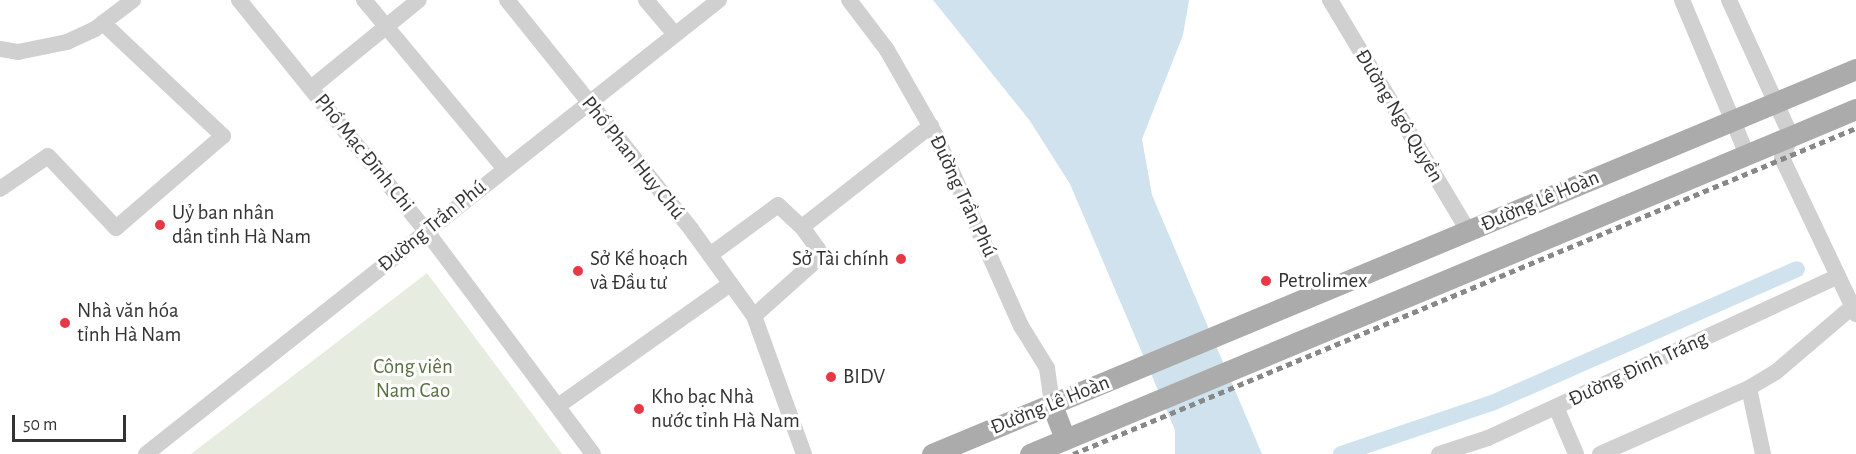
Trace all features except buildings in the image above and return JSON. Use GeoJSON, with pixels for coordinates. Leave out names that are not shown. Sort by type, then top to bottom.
{"type":"FeatureCollection","features":[{"type":"Feature","properties":{"kind":"main road","name":"Đường Lê Hoàn"},"geometry":{"type":"LineString","coordinates":[[932,454],[1225,334],[1856,69]]}},
{"type":"Feature","properties":{"kind":"main road","name":"Đường Lê Hoàn"},"geometry":{"type":"LineString","coordinates":[[1030,454],[1856,110]]}},
{"type":"Feature","properties":{"kind":"main road"},"geometry":{"type":"LineString","coordinates":[[1052,405],[1065,440]]}},
{"type":"Feature","properties":{"kind":"street"},"geometry":{"type":"LineString","coordinates":[[0,49],[18,52],[67,42],[103,23],[133,0]]}},
{"type":"Feature","properties":{"kind":"street","name":"Phố Mạc Đĩnh Chi"},"geometry":{"type":"LineString","coordinates":[[239,0],[427,232],[593,454]]}},
{"type":"Feature","properties":{"kind":"street"},"geometry":{"type":"LineString","coordinates":[[364,0],[504,168]]}},
{"type":"Feature","properties":{"kind":"street"},"geometry":{"type":"LineString","coordinates":[[311,88],[419,0]]}},
{"type":"Feature","properties":{"kind":"street","name":"Phố Phan Huy Chú"},"geometry":{"type":"LineString","coordinates":[[507,0],[710,255],[754,316],[804,454]]}},
{"type":"Feature","properties":{"kind":"street"},"geometry":{"type":"LineString","coordinates":[[646,0],[673,32]]}},
{"type":"Feature","properties":{"kind":"street","name":"Đường Trần Phú"},"geometry":{"type":"LineString","coordinates":[[146,454],[427,232],[673,32],[719,0]]}},
{"type":"Feature","properties":{"kind":"street","name":"Đường Trần Phú"},"geometry":{"type":"LineString","coordinates":[[849,0],[887,50],[931,126],[1022,326],[1047,368],[1052,405]]}},
{"type":"Feature","properties":{"kind":"street","name":"Đường Ngô Quyền"},"geometry":{"type":"LineString","coordinates":[[1330,0],[1468,231]]}},
{"type":"Feature","properties":{"kind":"street"},"geometry":{"type":"LineString","coordinates":[[1682,0],[1747,154]]}},
{"type":"Feature","properties":{"kind":"street"},"geometry":{"type":"LineString","coordinates":[[1600,454],[1749,388],[1776,372],[1854,311],[1835,278],[1782,158],[1791,136],[1729,0]]}},
{"type":"Feature","properties":{"kind":"street"},"geometry":{"type":"LineString","coordinates":[[0,189],[48,156],[116,228],[223,136],[103,23]]}},
{"type":"Feature","properties":{"kind":"street"},"geometry":{"type":"LineString","coordinates":[[802,227],[931,126]]}},
{"type":"Feature","properties":{"kind":"street"},"geometry":{"type":"LineString","coordinates":[[710,255],[773,206],[782,206],[802,227],[818,249],[816,260],[754,316]]}},
{"type":"Feature","properties":{"kind":"street","name":"Đường Đinh Tráng"},"geometry":{"type":"LineString","coordinates":[[1439,454],[1488,438],[1835,278]]}},
{"type":"Feature","properties":{"kind":"street"},"geometry":{"type":"LineString","coordinates":[[558,406],[730,284]]}},
{"type":"Feature","properties":{"kind":"street"},"geometry":{"type":"LineString","coordinates":[[1749,388],[1763,454]]}},
{"type":"Feature","properties":{"kind":"street"},"geometry":{"type":"LineString","coordinates":[[1556,407],[1576,454]]}},
{"type":"Feature","properties":{"kind":"green space","name":"Công viên Nam Cao"},"geometry":{"type":"Polygon","coordinates":[[[427,273],[562,454],[191,454],[384,306],[427,273]]]}},
{"type":"Feature","properties":{"kind":"water"},"geometry":{"type":"Polygon","coordinates":[[[933,0],[1189,0],[1183,35],[1142,139],[1152,195],[1262,454],[1175,454],[1175,430],[1070,184],[1030,121],[933,0]]]}},
{"type":"Feature","properties":{"kind":"waterway"},"geometry":{"type":"LineString","coordinates":[[1341,454],[1492,403],[1797,269]]}},
{"type":"Feature","properties":{"kind":"railway"},"geometry":{"type":"LineString","coordinates":[[1073,454],[1856,128]]}},
{"type":"Feature","properties":{"kind":"place","name":"Uỷ ban nhân dân tỉnh Hà Nam"},"geometry":{"type":"Point","coordinates":[160,225]}},
{"type":"Feature","properties":{"kind":"place","name":"Sở Tài chính"},"geometry":{"type":"Point","coordinates":[901,259]}},
{"type":"Feature","properties":{"kind":"place","name":"Sở Kế hoạch và Đầu tư"},"geometry":{"type":"Point","coordinates":[578,271]}},
{"type":"Feature","properties":{"kind":"place","name":"Petrolimex"},"geometry":{"type":"Point","coordinates":[1266,281]}},
{"type":"Feature","properties":{"kind":"place","name":"Nhà văn hóa tỉnh Hà Nam"},"geometry":{"type":"Point","coordinates":[65,323]}},
{"type":"Feature","properties":{"kind":"place","name":"BIDV"},"geometry":{"type":"Point","coordinates":[831,377]}},
{"type":"Feature","properties":{"kind":"place","name":"Kho bạc Nhà nước tỉnh Hà Nam"},"geometry":{"type":"Point","coordinates":[639,409]}}]}
